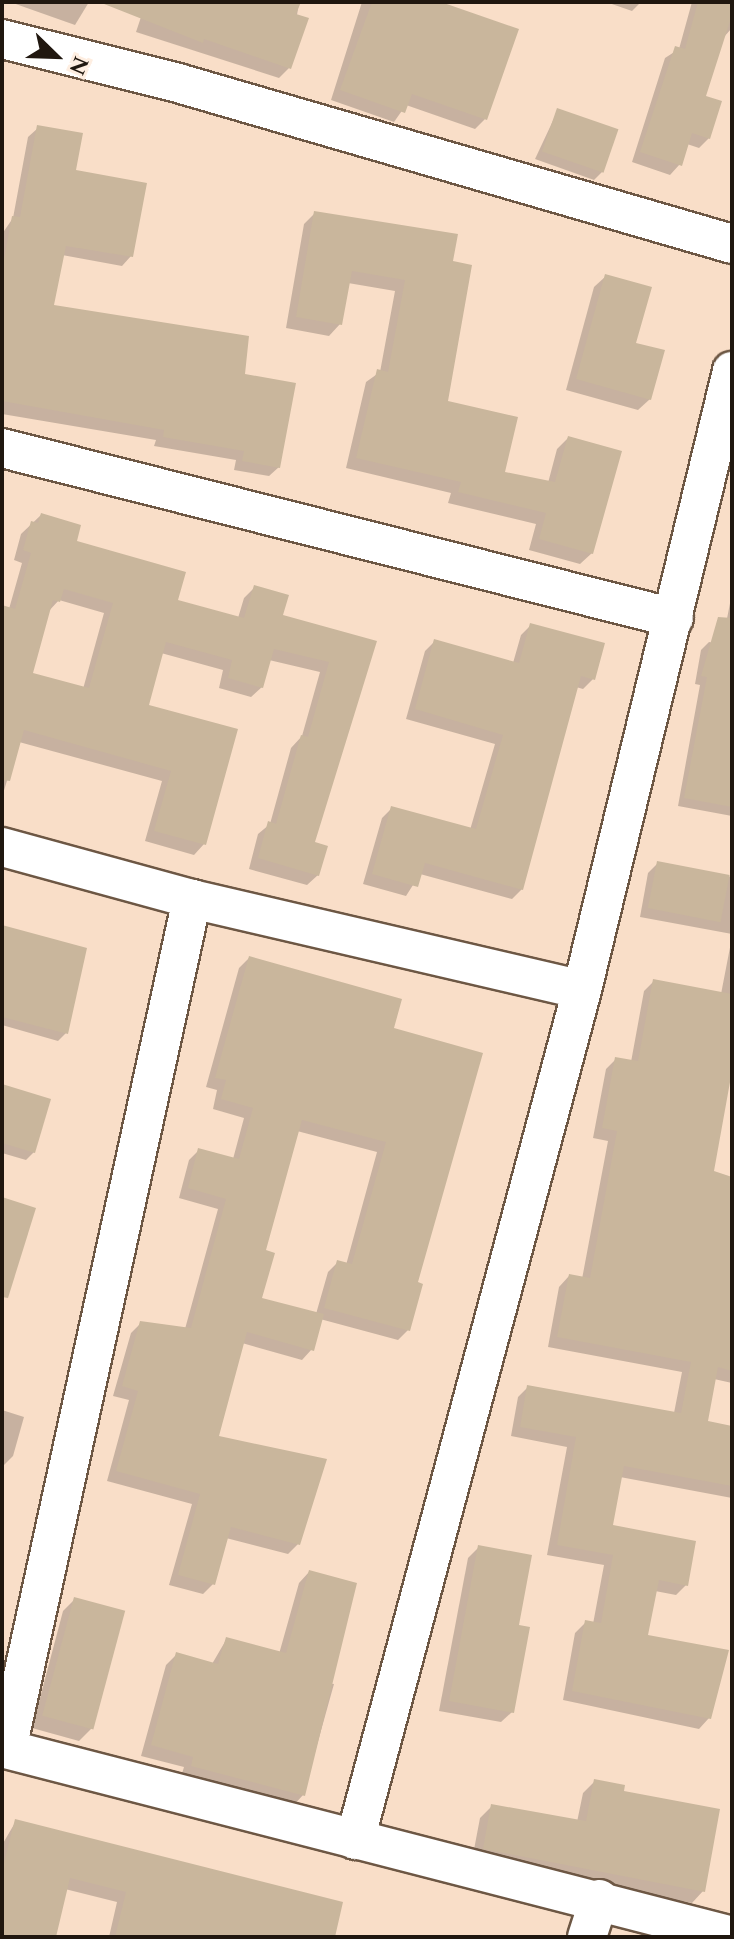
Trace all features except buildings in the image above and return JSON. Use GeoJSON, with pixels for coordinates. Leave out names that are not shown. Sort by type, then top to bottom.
{"type":"FeatureCollection","features":[{"type":"Feature","properties":{"kind":"street"},"geometry":{"type":"LineString","coordinates":[[2,39],[178,83],[732,244]]}},
{"type":"Feature","properties":{"kind":"street"},"geometry":{"type":"LineString","coordinates":[[355,1840],[582,990],[732,371]]}},
{"type":"Feature","properties":{"kind":"street"},"geometry":{"type":"LineString","coordinates":[[2,448],[674,618]]}},
{"type":"Feature","properties":{"kind":"street"},"geometry":{"type":"LineString","coordinates":[[2,847],[192,899],[582,990]]}},
{"type":"Feature","properties":{"kind":"street"},"geometry":{"type":"LineString","coordinates":[[192,899],[4,1749],[355,1840],[599,1899],[732,1936]]}},
{"type":"Feature","properties":{"kind":"street"},"geometry":{"type":"LineString","coordinates":[[587,1937],[599,1899]]}}]}
